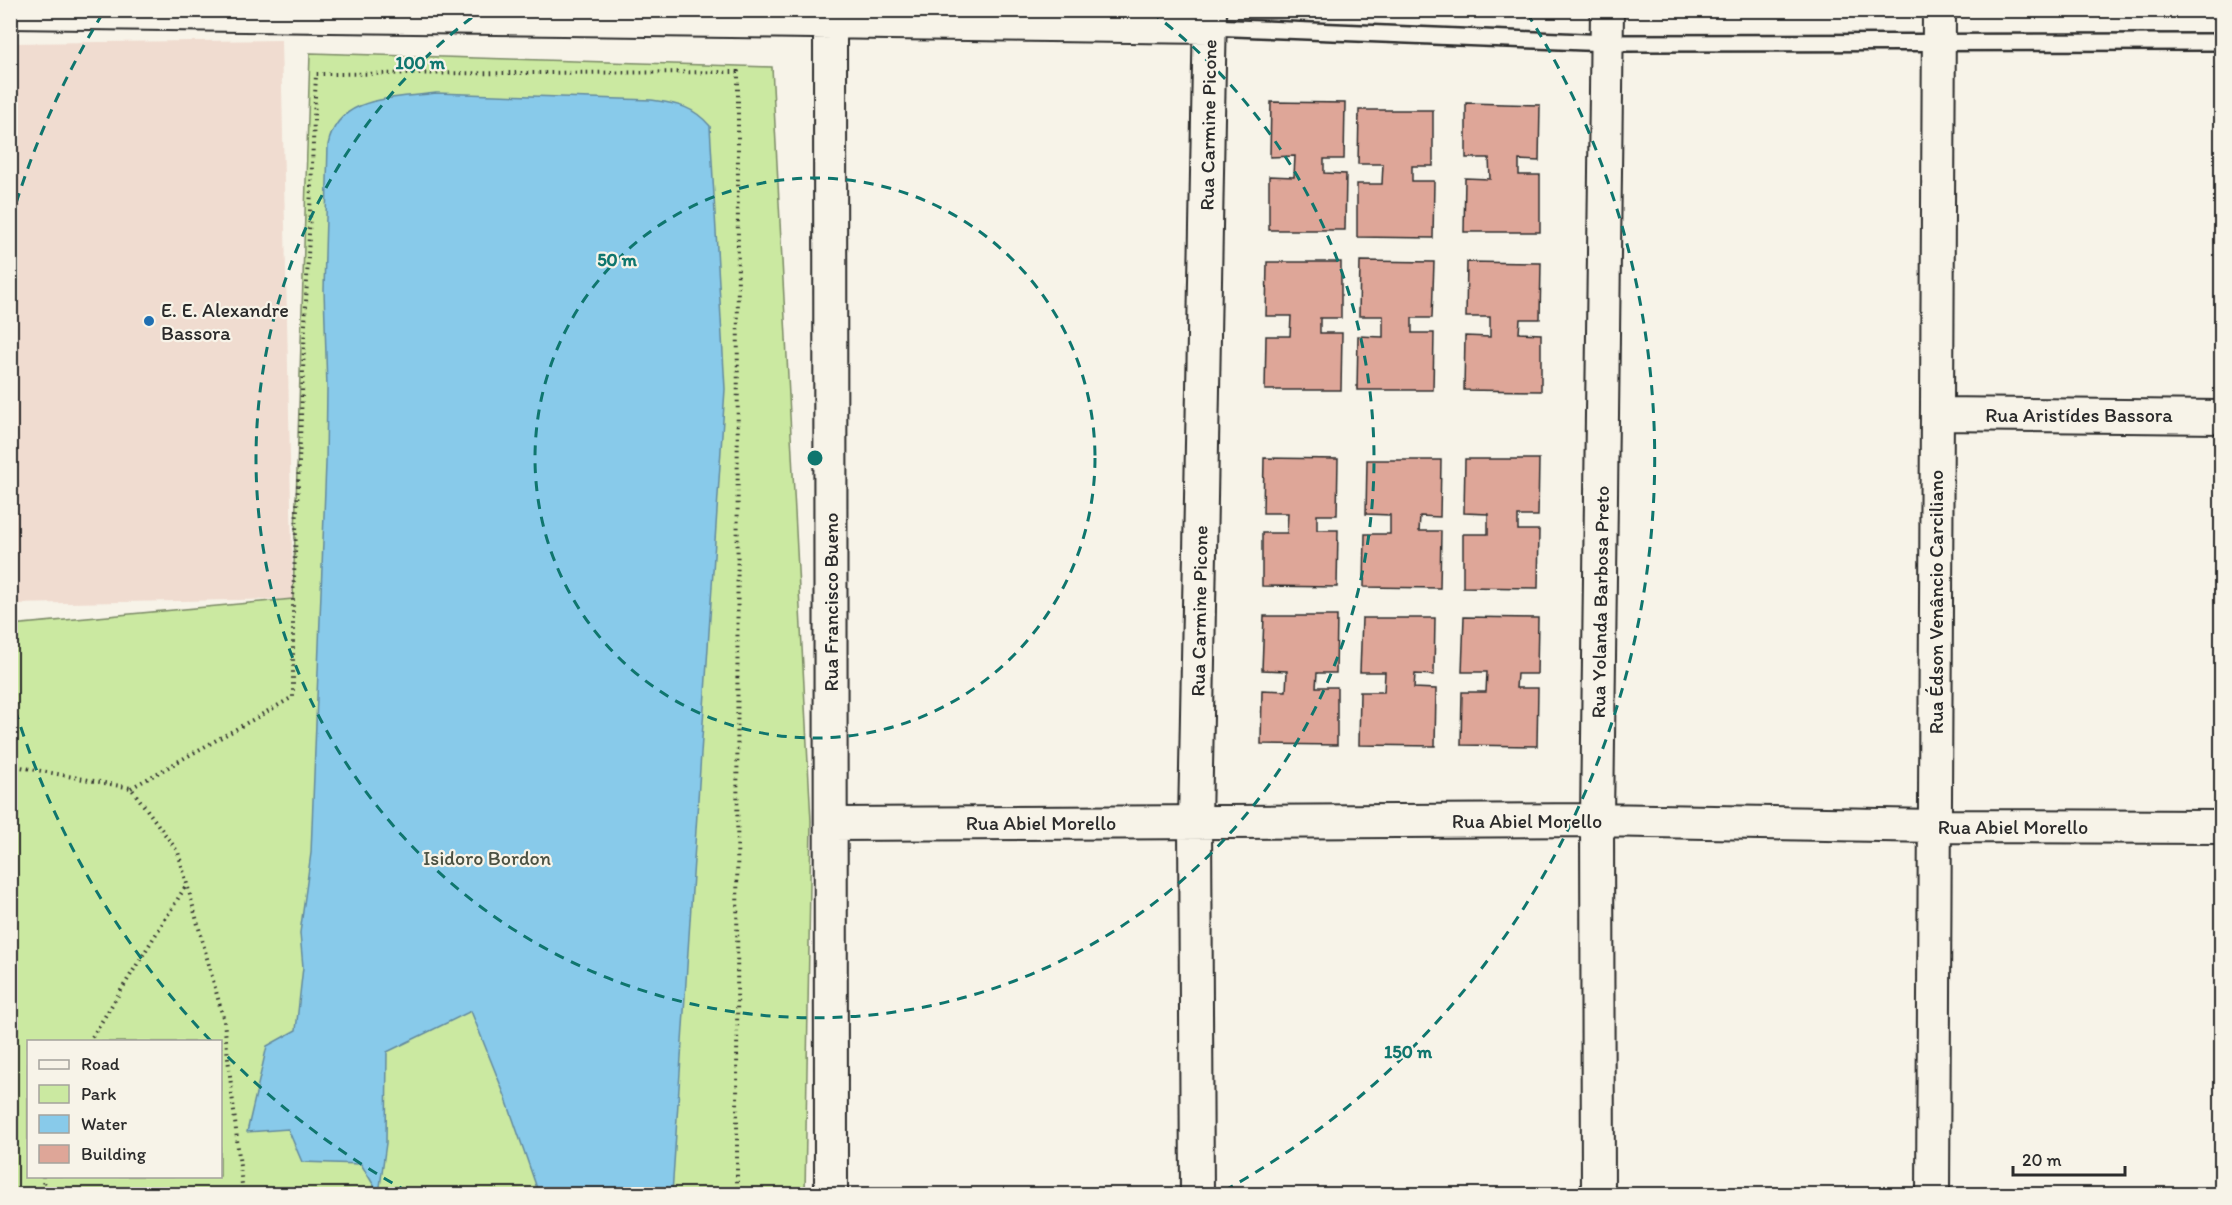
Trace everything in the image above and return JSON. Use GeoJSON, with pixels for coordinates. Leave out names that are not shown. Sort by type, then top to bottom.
{"type":"FeatureCollection","features":[{"type":"Feature","properties":{"kind":"street","name":"Rua Yolanda Barbosa Preto"},"geometry":{"type":"LineString","coordinates":[[1598,1194],[1597,820],[1607,10]]}},
{"type":"Feature","properties":{"kind":"street","name":"Rua Édson Venâncio Carciliano"},"geometry":{"type":"LineString","coordinates":[[1933,1194],[1939,10]]}},
{"type":"Feature","properties":{"kind":"street"},"geometry":{"type":"LineString","coordinates":[[10,12],[1210,19]]}},
{"type":"Feature","properties":{"kind":"street","name":"Rua Francisco Bueno"},"geometry":{"type":"LineString","coordinates":[[830,16],[831,1194]]}},
{"type":"Feature","properties":{"kind":"street","name":"Rua Carmine Picone"},"geometry":{"type":"LineString","coordinates":[[1197,1194],[1195,823],[1210,19]]}},
{"type":"Feature","properties":{"kind":"street","name":"Rua Aristídes Bassora"},"geometry":{"type":"LineString","coordinates":[[1937,414],[2222,417]]}},
{"type":"Feature","properties":{"kind":"street","name":"Rua Abiel Morello"},"geometry":{"type":"LineString","coordinates":[[832,824],[1597,820],[1935,826],[2222,827]]}},
{"type":"Feature","properties":{"kind":"lane"},"geometry":{"type":"LineString","coordinates":[[1210,19],[1608,43],[2222,42]]}},
{"type":"Feature","properties":{"kind":"path"},"geometry":{"type":"LineString","coordinates":[[10,765],[131,788],[293,697],[293,599],[316,74],[738,72],[737,1194]]}},
{"type":"Feature","properties":{"kind":"path"},"geometry":{"type":"LineString","coordinates":[[131,788],[178,852],[187,884],[224,1021],[243,1194]]}},
{"type":"Feature","properties":{"kind":"path"},"geometry":{"type":"LineString","coordinates":[[90,1040],[187,884]]}},
{"type":"Feature","properties":{"kind":"path"},"geometry":{"type":"LineString","coordinates":[[43,1178],[44,1194]]}},
{"type":"Feature","properties":{"kind":"shaded area","name":"E. E. Alexandre Bassora"},"geometry":{"type":"Polygon","coordinates":[[[281,40],[293,599],[11,604],[10,43],[281,40]]]}},
{"type":"Feature","properties":{"kind":"green space","name":"Isidoro Bordon"},"geometry":{"type":"Polygon","coordinates":[[[310,53],[772,67],[811,821],[805,1194],[11,1194],[11,625],[293,599],[310,53]]]}},
{"type":"Feature","properties":{"kind":"water"},"geometry":{"type":"Polygon","coordinates":[[[436,93],[651,100],[676,104],[690,110],[710,126],[725,389],[672,1194],[539,1194],[505,1096],[471,1011],[387,1052],[386,1143],[379,1194],[361,1164],[302,1162],[288,1129],[247,1132],[267,1046],[296,1030],[303,967],[300,933],[311,853],[326,463],[327,388],[324,290],[328,145],[334,128],[343,116],[356,108],[386,99],[436,93]]]}},
{"type":"Feature","properties":{"kind":"building"},"geometry":{"type":"Polygon","coordinates":[[[1271,102],[1345,103],[1344,159],[1324,159],[1324,173],[1346,174],[1345,230],[1269,230],[1269,176],[1294,177],[1295,156],[1270,157],[1271,102]]]}},
{"type":"Feature","properties":{"kind":"building"},"geometry":{"type":"Polygon","coordinates":[[[1466,103],[1540,105],[1539,161],[1519,160],[1519,175],[1540,175],[1540,232],[1464,232],[1465,178],[1490,179],[1489,158],[1466,158],[1466,103]]]}},
{"type":"Feature","properties":{"kind":"building"},"geometry":{"type":"Polygon","coordinates":[[[1359,110],[1433,110],[1433,166],[1412,166],[1412,181],[1434,181],[1433,238],[1357,237],[1357,184],[1382,184],[1383,164],[1358,164],[1359,110]]]}},
{"type":"Feature","properties":{"kind":"building"},"geometry":{"type":"Polygon","coordinates":[[[1360,261],[1434,262],[1432,318],[1412,318],[1412,333],[1434,333],[1433,390],[1357,390],[1358,336],[1383,337],[1383,316],[1359,316],[1360,261]]]}},
{"type":"Feature","properties":{"kind":"building"},"geometry":{"type":"Polygon","coordinates":[[[1267,262],[1341,262],[1341,318],[1320,318],[1320,333],[1342,333],[1341,390],[1265,390],[1266,336],[1290,336],[1291,316],[1266,316],[1267,262]]]}},
{"type":"Feature","properties":{"kind":"building"},"geometry":{"type":"Polygon","coordinates":[[[1467,262],[1541,263],[1540,319],[1520,319],[1519,333],[1541,334],[1541,391],[1464,390],[1465,336],[1490,337],[1490,317],[1466,317],[1467,262]]]}},
{"type":"Feature","properties":{"kind":"building"},"geometry":{"type":"Polygon","coordinates":[[[1264,458],[1338,459],[1337,515],[1317,515],[1317,530],[1338,530],[1337,587],[1262,586],[1262,533],[1287,533],[1288,513],[1263,513],[1264,458]]]}},
{"type":"Feature","properties":{"kind":"building"},"geometry":{"type":"Polygon","coordinates":[[[1465,459],[1539,459],[1538,516],[1518,516],[1518,530],[1539,530],[1538,588],[1463,587],[1463,534],[1488,534],[1488,514],[1464,513],[1465,459]]]}},
{"type":"Feature","properties":{"kind":"building"},"geometry":{"type":"Polygon","coordinates":[[[1367,460],[1441,460],[1440,517],[1420,516],[1419,531],[1441,531],[1440,588],[1364,587],[1365,534],[1390,534],[1390,515],[1366,514],[1367,460]]]}},
{"type":"Feature","properties":{"kind":"building"},"geometry":{"type":"Polygon","coordinates":[[[1264,616],[1337,616],[1336,673],[1317,673],[1316,687],[1337,687],[1337,745],[1261,744],[1262,690],[1286,691],[1287,671],[1262,670],[1264,616]]]}},
{"type":"Feature","properties":{"kind":"building"},"geometry":{"type":"Polygon","coordinates":[[[1464,617],[1538,618],[1537,674],[1517,674],[1516,688],[1538,688],[1537,746],[1461,745],[1462,692],[1486,692],[1487,672],[1462,672],[1464,617]]]}},
{"type":"Feature","properties":{"kind":"building"},"geometry":{"type":"Polygon","coordinates":[[[1362,618],[1435,618],[1434,675],[1415,674],[1414,688],[1436,689],[1435,746],[1359,745],[1360,692],[1384,692],[1385,672],[1360,672],[1362,618]]]}},
{"type":"Feature","properties":{"kind":"place","name":"E. E. Alexandre Bassora"},"geometry":{"type":"Point","coordinates":[149,321]}}]}
